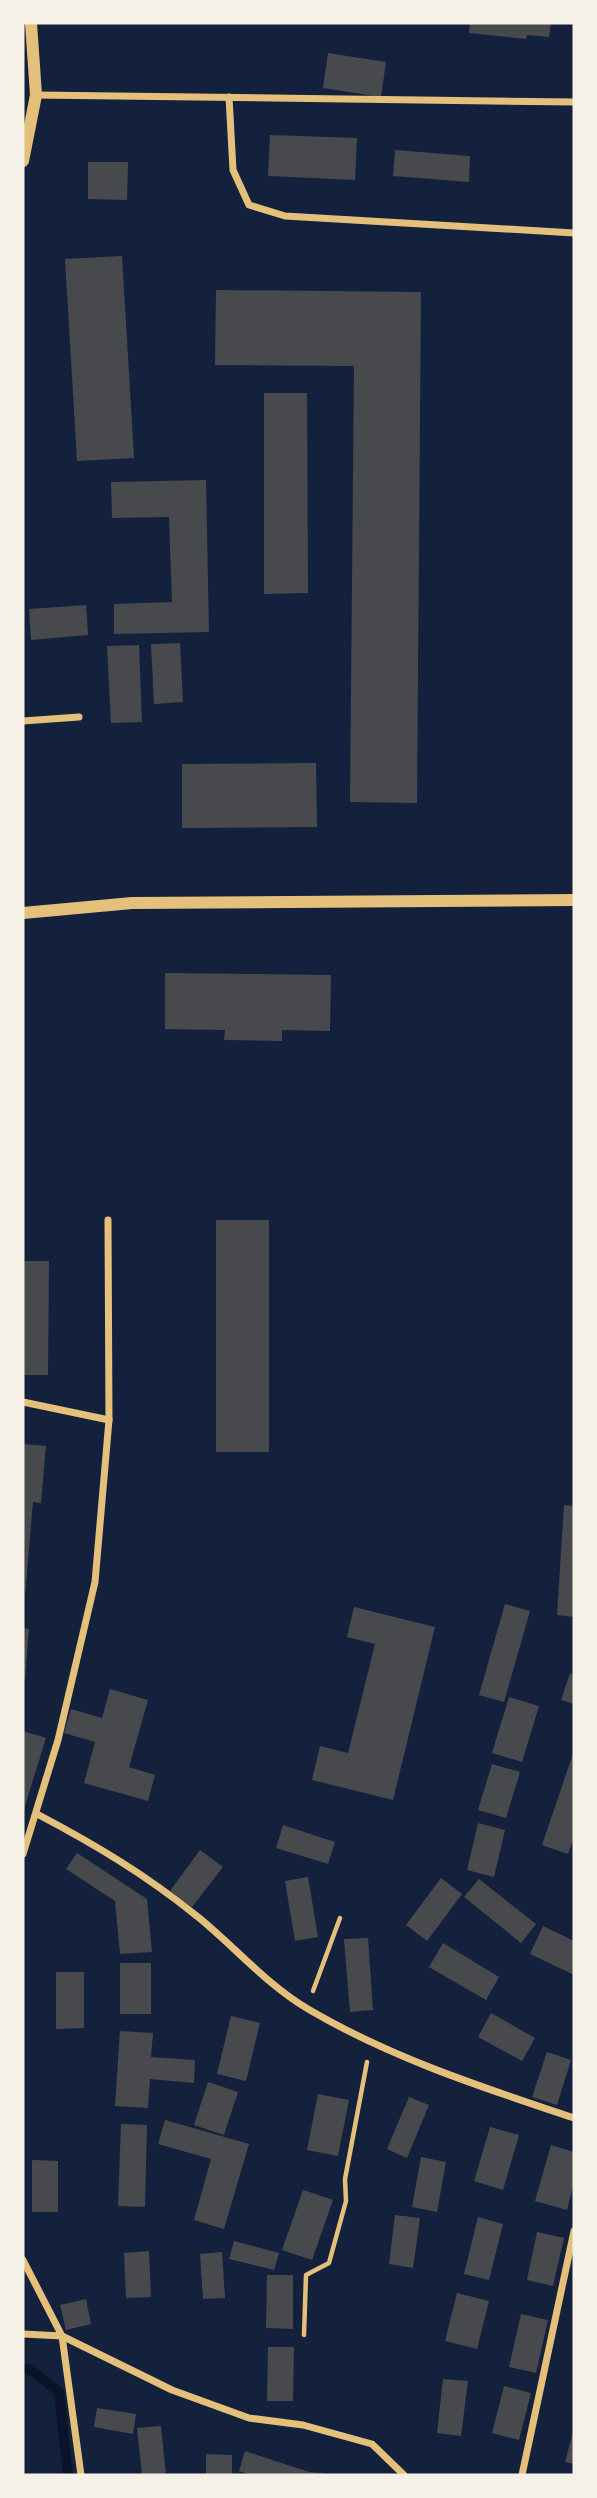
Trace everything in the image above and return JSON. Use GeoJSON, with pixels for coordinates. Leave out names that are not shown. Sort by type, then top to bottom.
{"type":"FeatureCollection","features":[{"type":"Feature","properties":{"kind":"street"},"geometry":{"type":"LineString","coordinates":[[23,161],[36,95],[31,23]]}},
{"type":"Feature","properties":{"kind":"street"},"geometry":{"type":"LineString","coordinates":[[36,95],[574,102]]}},
{"type":"Feature","properties":{"kind":"street"},"geometry":{"type":"LineString","coordinates":[[229,97],[233,170],[249,205],[285,216],[574,233]]}},
{"type":"Feature","properties":{"kind":"street"},"geometry":{"type":"LineString","coordinates":[[23,720],[79,717]]}},
{"type":"Feature","properties":{"kind":"street"},"geometry":{"type":"LineString","coordinates":[[23,913],[132,903],[574,900]]}},
{"type":"Feature","properties":{"kind":"street"},"geometry":{"type":"LineString","coordinates":[[23,1854],[24,1843],[37,1814],[95,1581],[109,1420],[108,1220]]}},
{"type":"Feature","properties":{"kind":"street"},"geometry":{"type":"LineString","coordinates":[[23,1402],[109,1420]]}},
{"type":"Feature","properties":{"kind":"street"},"geometry":{"type":"LineString","coordinates":[[37,1814],[111,1853],[152,1881],[255,1969],[307,2009],[460,2080],[574,2118]]}},
{"type":"Feature","properties":{"kind":"street"},"geometry":{"type":"LineString","coordinates":[[522,2475],[574,2231]]}},
{"type":"Feature","properties":{"kind":"street"},"geometry":{"type":"LineString","coordinates":[[23,2260],[62,2336],[81,2475]]}},
{"type":"Feature","properties":{"kind":"street"},"geometry":{"type":"LineString","coordinates":[[23,2334],[62,2336],[172,2390],[249,2418],[303,2425],[372,2444],[404,2475]]}},
{"type":"Feature","properties":{"kind":"path"},"geometry":{"type":"LineString","coordinates":[[307,2009],[340,1918]]}},
{"type":"Feature","properties":{"kind":"path"},"geometry":{"type":"LineString","coordinates":[[303,2335],[306,2275],[328,2263],[346,2201],[345,2179],[372,2040]]}},
{"type":"Feature","properties":{"kind":"building"},"geometry":{"type":"Polygon","coordinates":[[[470,23],[551,23],[549,37],[527,35],[526,39],[469,33],[470,23]]]}},
{"type":"Feature","properties":{"kind":"building"},"geometry":{"type":"Polygon","coordinates":[[[328,53],[386,62],[381,97],[323,88],[328,53]]]}},
{"type":"Feature","properties":{"kind":"building"},"geometry":{"type":"Polygon","coordinates":[[[270,135],[357,138],[355,180],[268,176],[270,135]]]}},
{"type":"Feature","properties":{"kind":"building"},"geometry":{"type":"Polygon","coordinates":[[[395,150],[470,156],[469,182],[393,176],[395,150]]]}},
{"type":"Feature","properties":{"kind":"building"},"geometry":{"type":"Polygon","coordinates":[[[88,162],[128,162],[127,200],[88,199],[88,162]]]}},
{"type":"Feature","properties":{"kind":"building"},"geometry":{"type":"Polygon","coordinates":[[[122,256],[134,458],[77,461],[65,259],[122,256]]]}},
{"type":"Feature","properties":{"kind":"building"},"geometry":{"type":"Polygon","coordinates":[[[216,290],[421,292],[417,803],[350,802],[354,366],[215,365],[216,290]]]}},
{"type":"Feature","properties":{"kind":"building"},"geometry":{"type":"Polygon","coordinates":[[[264,393],[307,393],[308,593],[264,594],[264,393]]]}},
{"type":"Feature","properties":{"kind":"building"},"geometry":{"type":"Polygon","coordinates":[[[206,480],[209,632],[114,634],[114,604],[172,602],[169,517],[112,518],[111,482],[206,480]]]}},
{"type":"Feature","properties":{"kind":"building"},"geometry":{"type":"Polygon","coordinates":[[[86,605],[88,635],[31,640],[29,609],[86,605]]]}},
{"type":"Feature","properties":{"kind":"building"},"geometry":{"type":"Polygon","coordinates":[[[180,643],[183,702],[154,704],[151,644],[180,643]]]}},
{"type":"Feature","properties":{"kind":"building"},"geometry":{"type":"Polygon","coordinates":[[[139,645],[142,722],[111,723],[107,646],[139,645]]]}},
{"type":"Feature","properties":{"kind":"building"},"geometry":{"type":"Polygon","coordinates":[[[316,763],[317,827],[182,828],[182,764],[316,763]]]}},
{"type":"Feature","properties":{"kind":"building"},"geometry":{"type":"Polygon","coordinates":[[[165,973],[331,975],[330,1031],[282,1030],[282,1041],[224,1040],[225,1030],[165,1029],[165,973]]]}},
{"type":"Feature","properties":{"kind":"building"},"geometry":{"type":"Polygon","coordinates":[[[216,1220],[269,1220],[269,1452],[216,1452],[216,1220]]]}},
{"type":"Feature","properties":{"kind":"building"},"geometry":{"type":"Polygon","coordinates":[[[23,1261],[49,1261],[48,1375],[23,1375],[23,1261]]]}},
{"type":"Feature","properties":{"kind":"building"},"geometry":{"type":"Polygon","coordinates":[[[23,1444],[46,1446],[41,1503],[33,1502],[25,1596],[23,1444]]]}},
{"type":"Feature","properties":{"kind":"building"},"geometry":{"type":"Polygon","coordinates":[[[564,1505],[574,1506],[574,1617],[557,1615],[564,1505]]]}},
{"type":"Feature","properties":{"kind":"building"},"geometry":{"type":"Polygon","coordinates":[[[505,1604],[530,1611],[504,1702],[479,1695],[505,1604]]]}},
{"type":"Feature","properties":{"kind":"building"},"geometry":{"type":"Polygon","coordinates":[[[354,1607],[435,1627],[393,1800],[312,1780],[320,1746],[348,1753],[375,1644],[347,1637],[354,1607]]]}},
{"type":"Feature","properties":{"kind":"building"},"geometry":{"type":"Polygon","coordinates":[[[23,1628],[29,1629],[25,1679],[23,1679],[23,1628]]]}},
{"type":"Feature","properties":{"kind":"building"},"geometry":{"type":"Polygon","coordinates":[[[570,1673],[574,1675],[574,1704],[561,1700],[570,1673]]]}},
{"type":"Feature","properties":{"kind":"building"},"geometry":{"type":"Polygon","coordinates":[[[110,1689],[148,1700],[129,1767],[155,1775],[148,1801],[84,1783],[95,1742],[64,1733],[71,1709],[102,1718],[110,1689]]]}},
{"type":"Feature","properties":{"kind":"building"},"geometry":{"type":"Polygon","coordinates":[[[509,1697],[539,1706],[522,1762],[492,1753],[509,1697]]]}},
{"type":"Feature","properties":{"kind":"building"},"geometry":{"type":"Polygon","coordinates":[[[23,1731],[46,1738],[23,1812],[23,1731]]]}},
{"type":"Feature","properties":{"kind":"building"},"geometry":{"type":"Polygon","coordinates":[[[574,1751],[574,1837],[568,1854],[542,1845],[574,1751]]]}},
{"type":"Feature","properties":{"kind":"building"},"geometry":{"type":"Polygon","coordinates":[[[492,1764],[520,1772],[506,1818],[478,1810],[492,1764]]]}},
{"type":"Feature","properties":{"kind":"building"},"geometry":{"type":"Polygon","coordinates":[[[478,1823],[505,1830],[494,1877],[467,1870],[478,1823]]]}},
{"type":"Feature","properties":{"kind":"building"},"geometry":{"type":"Polygon","coordinates":[[[283,1825],[335,1842],[328,1864],[276,1848],[283,1825]]]}},
{"type":"Feature","properties":{"kind":"building"},"geometry":{"type":"Polygon","coordinates":[[[200,1850],[223,1867],[192,1907],[170,1891],[200,1850]]]}},
{"type":"Feature","properties":{"kind":"building"},"geometry":{"type":"Polygon","coordinates":[[[77,1853],[147,1899],[152,1952],[120,1954],[115,1901],[66,1869],[77,1853]]]}},
{"type":"Feature","properties":{"kind":"building"},"geometry":{"type":"Polygon","coordinates":[[[308,1877],[318,1937],[295,1941],[285,1881],[308,1877]]]}},
{"type":"Feature","properties":{"kind":"building"},"geometry":{"type":"Polygon","coordinates":[[[441,1878],[462,1894],[427,1941],[406,1925],[441,1878]]]}},
{"type":"Feature","properties":{"kind":"building"},"geometry":{"type":"Polygon","coordinates":[[[479,1879],[536,1924],[521,1943],[464,1897],[479,1879]]]}},
{"type":"Feature","properties":{"kind":"building"},"geometry":{"type":"Polygon","coordinates":[[[543,1926],[574,1941],[574,1975],[530,1954],[543,1926]]]}},
{"type":"Feature","properties":{"kind":"building"},"geometry":{"type":"Polygon","coordinates":[[[368,1938],[373,2010],[350,2012],[344,1939],[368,1938]]]}},
{"type":"Feature","properties":{"kind":"building"},"geometry":{"type":"Polygon","coordinates":[[[443,1943],[499,1977],[486,2000],[429,1967],[443,1943]]]}},
{"type":"Feature","properties":{"kind":"building"},"geometry":{"type":"Polygon","coordinates":[[[120,1963],[151,1963],[151,2014],[120,2014],[120,1963]]]}},
{"type":"Feature","properties":{"kind":"building"},"geometry":{"type":"Polygon","coordinates":[[[56,1972],[84,1972],[84,2028],[56,2029],[56,1972]]]}},
{"type":"Feature","properties":{"kind":"building"},"geometry":{"type":"Polygon","coordinates":[[[491,2013],[535,2038],[522,2061],[478,2037],[491,2013]]]}},
{"type":"Feature","properties":{"kind":"building"},"geometry":{"type":"Polygon","coordinates":[[[231,2016],[260,2023],[246,2081],[217,2074],[231,2016]]]}},
{"type":"Feature","properties":{"kind":"building"},"geometry":{"type":"Polygon","coordinates":[[[120,2031],[153,2033],[151,2057],[195,2060],[194,2083],[150,2079],[148,2108],[115,2106],[120,2031]]]}},
{"type":"Feature","properties":{"kind":"building"},"geometry":{"type":"Polygon","coordinates":[[[547,2052],[571,2060],[557,2105],[532,2097],[547,2052]]]}},
{"type":"Feature","properties":{"kind":"building"},"geometry":{"type":"Polygon","coordinates":[[[208,2082],[238,2092],[224,2135],[194,2125],[208,2082]]]}},
{"type":"Feature","properties":{"kind":"building"},"geometry":{"type":"Polygon","coordinates":[[[318,2094],[349,2100],[338,2156],[307,2150],[318,2094]]]}},
{"type":"Feature","properties":{"kind":"building"},"geometry":{"type":"Polygon","coordinates":[[[409,2097],[429,2105],[407,2158],[387,2149],[409,2097]]]}},
{"type":"Feature","properties":{"kind":"building"},"geometry":{"type":"Polygon","coordinates":[[[165,2120],[249,2144],[224,2229],[194,2220],[211,2159],[158,2144],[165,2120]]]}},
{"type":"Feature","properties":{"kind":"building"},"geometry":{"type":"Polygon","coordinates":[[[121,2124],[147,2125],[145,2207],[118,2206],[121,2124]]]}},
{"type":"Feature","properties":{"kind":"building"},"geometry":{"type":"Polygon","coordinates":[[[490,2127],[519,2135],[503,2190],[474,2181],[490,2127]]]}},
{"type":"Feature","properties":{"kind":"building"},"geometry":{"type":"Polygon","coordinates":[[[551,2145],[574,2152],[574,2183],[567,2210],[535,2201],[551,2145]]]}},
{"type":"Feature","properties":{"kind":"building"},"geometry":{"type":"Polygon","coordinates":[[[421,2157],[446,2162],[437,2212],[412,2207],[421,2157]]]}},
{"type":"Feature","properties":{"kind":"building"},"geometry":{"type":"Polygon","coordinates":[[[32,2160],[58,2161],[58,2212],[32,2212],[32,2160]]]}},
{"type":"Feature","properties":{"kind":"building"},"geometry":{"type":"Polygon","coordinates":[[[303,2190],[333,2200],[312,2260],[282,2250],[303,2190]]]}},
{"type":"Feature","properties":{"kind":"building"},"geometry":{"type":"Polygon","coordinates":[[[395,2215],[420,2218],[413,2268],[389,2264],[395,2215]]]}},
{"type":"Feature","properties":{"kind":"building"},"geometry":{"type":"Polygon","coordinates":[[[478,2217],[503,2224],[489,2280],[464,2274],[478,2217]]]}},
{"type":"Feature","properties":{"kind":"building"},"geometry":{"type":"Polygon","coordinates":[[[537,2232],[564,2238],[553,2286],[527,2280],[537,2232]]]}},
{"type":"Feature","properties":{"kind":"building"},"geometry":{"type":"Polygon","coordinates":[[[234,2241],[279,2253],[274,2270],[229,2259],[234,2241]]]}},
{"type":"Feature","properties":{"kind":"building"},"geometry":{"type":"Polygon","coordinates":[[[149,2251],[151,2297],[126,2298],[124,2253],[149,2251]]]}},
{"type":"Feature","properties":{"kind":"building"},"geometry":{"type":"Polygon","coordinates":[[[222,2252],[225,2298],[203,2299],[200,2254],[222,2252]]]}},
{"type":"Feature","properties":{"kind":"building"},"geometry":{"type":"Polygon","coordinates":[[[267,2275],[293,2275],[293,2329],[266,2328],[267,2275]]]}},
{"type":"Feature","properties":{"kind":"building"},"geometry":{"type":"Polygon","coordinates":[[[457,2293],[489,2301],[477,2349],[445,2341],[457,2293]]]}},
{"type":"Feature","properties":{"kind":"building"},"geometry":{"type":"Polygon","coordinates":[[[86,2299],[91,2324],[66,2330],[60,2305],[86,2299]]]}},
{"type":"Feature","properties":{"kind":"building"},"geometry":{"type":"Polygon","coordinates":[[[521,2314],[548,2320],[536,2373],[509,2367],[521,2314]]]}},
{"type":"Feature","properties":{"kind":"building"},"geometry":{"type":"Polygon","coordinates":[[[268,2347],[294,2347],[293,2401],[267,2401],[268,2347]]]}},
{"type":"Feature","properties":{"kind":"building"},"geometry":{"type":"Polygon","coordinates":[[[443,2379],[468,2381],[461,2436],[437,2433],[443,2379]]]}},
{"type":"Feature","properties":{"kind":"building"},"geometry":{"type":"Polygon","coordinates":[[[504,2386],[531,2393],[519,2440],[492,2433],[504,2386]]]}},
{"type":"Feature","properties":{"kind":"building"},"geometry":{"type":"Polygon","coordinates":[[[97,2408],[136,2414],[133,2434],[94,2427],[97,2408]]]}},
{"type":"Feature","properties":{"kind":"building"},"geometry":{"type":"Polygon","coordinates":[[[161,2426],[166,2475],[142,2475],[137,2428],[161,2426]]]}},
{"type":"Feature","properties":{"kind":"building"},"geometry":{"type":"Polygon","coordinates":[[[574,2428],[574,2464],[565,2462],[574,2428]]]}},
{"type":"Feature","properties":{"kind":"building"},"geometry":{"type":"Polygon","coordinates":[[[245,2451],[309,2472],[324,2473],[251,2475],[239,2471],[245,2451]]]}},
{"type":"Feature","properties":{"kind":"building"},"geometry":{"type":"Polygon","coordinates":[[[206,2454],[232,2455],[232,2475],[206,2475],[206,2454]]]}},
{"type":"Feature","properties":{"kind":"waterway"},"geometry":{"type":"LineString","coordinates":[[23,2369],[31,2370],[59,2392],[68,2475]]}}]}
